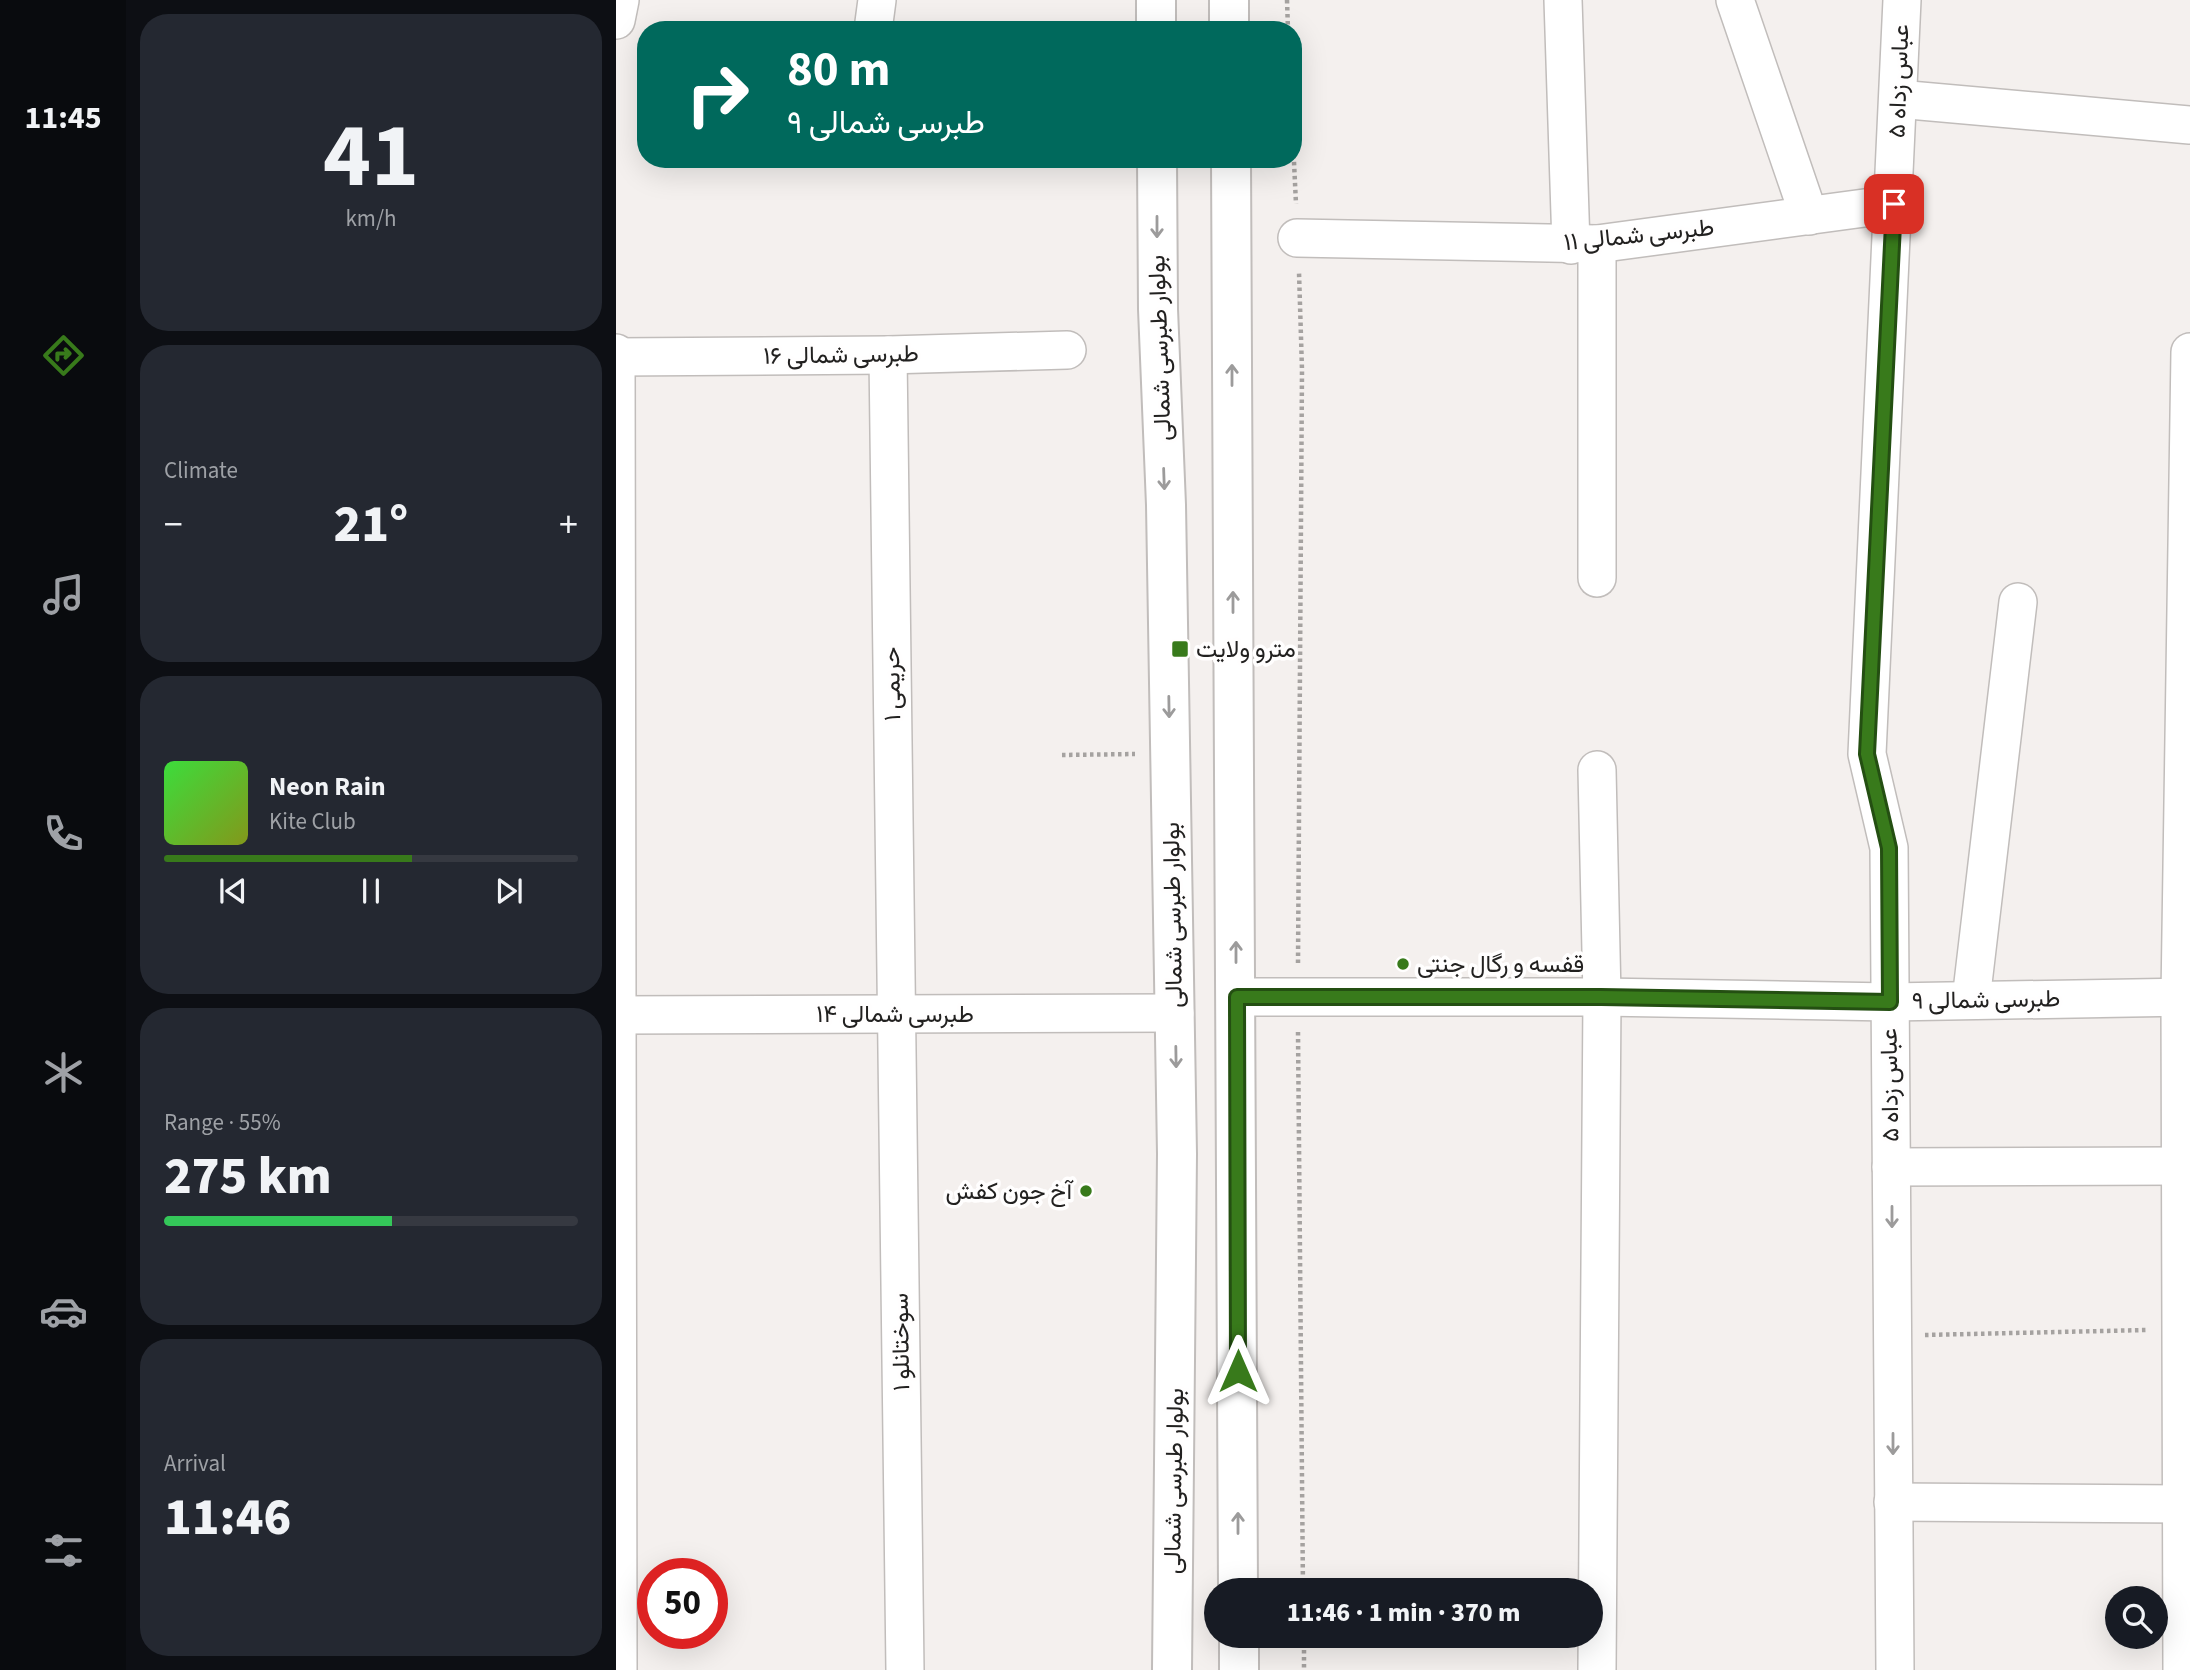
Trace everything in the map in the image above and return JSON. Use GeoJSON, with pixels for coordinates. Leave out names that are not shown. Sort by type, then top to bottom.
{"type":"FeatureCollection","features":[{"type":"Feature","properties":{"kind":"main road"},"geometry":{"type":"LineString","coordinates":[[1156,0],[1156,21]]}},
{"type":"Feature","properties":{"kind":"main road"},"geometry":{"type":"LineString","coordinates":[[1228,0],[1229,21]]}},
{"type":"Feature","properties":{"kind":"main road","name":"بولوار طبرسی شمالی"},"geometry":{"type":"LineString","coordinates":[[1157,168],[1158,309],[1166,505],[1177,1154],[1172,1670]]}},
{"type":"Feature","properties":{"kind":"main road"},"geometry":{"type":"LineString","coordinates":[[1231,168],[1238,1578]]}},
{"type":"Feature","properties":{"kind":"main road"},"geometry":{"type":"LineString","coordinates":[[1239,1648],[1239,1670]]}},
{"type":"Feature","properties":{"kind":"street"},"geometry":{"type":"LineString","coordinates":[[616,20],[620,0]]}},
{"type":"Feature","properties":{"kind":"street"},"geometry":{"type":"LineString","coordinates":[[874,21],[877,0]]}},
{"type":"Feature","properties":{"kind":"street"},"geometry":{"type":"LineString","coordinates":[[1563,0],[1584,244],[1597,578]]}},
{"type":"Feature","properties":{"kind":"street"},"geometry":{"type":"LineString","coordinates":[[1735,0],[1809,216]]}},
{"type":"Feature","properties":{"kind":"street","name":"عباس زداه ۵"},"geometry":{"type":"LineString","coordinates":[[1895,1670],[1889,848],[1867,754],[1902,0]]}},
{"type":"Feature","properties":{"kind":"street"},"geometry":{"type":"LineString","coordinates":[[1898,99],[2190,125]]}},
{"type":"Feature","properties":{"kind":"street","name":"طبرسی شمالی ۱۱"},"geometry":{"type":"LineString","coordinates":[[1297,238],[1584,244],[1894,204]]}},
{"type":"Feature","properties":{"kind":"street","name":"طبرسی شمالی ۱۶"},"geometry":{"type":"LineString","coordinates":[[616,356],[888,355],[1067,350]]}},
{"type":"Feature","properties":{"kind":"street"},"geometry":{"type":"LineString","coordinates":[[2182,1670],[2180,1166],[2185,997],[2190,352]]}},
{"type":"Feature","properties":{"kind":"street","name":"حریمی ۱"},"geometry":{"type":"LineString","coordinates":[[888,355],[896,1013]]}},
{"type":"Feature","properties":{"kind":"street"},"geometry":{"type":"LineString","coordinates":[[616,356],[618,1670]]}},
{"type":"Feature","properties":{"kind":"street"},"geometry":{"type":"LineString","coordinates":[[1970,1000],[2018,602]]}},
{"type":"Feature","properties":{"kind":"street"},"geometry":{"type":"LineString","coordinates":[[1597,770],[1601,997],[1597,1670]]}},
{"type":"Feature","properties":{"kind":"street","name":"طبرسی شمالی ۹"},"geometry":{"type":"LineString","coordinates":[[1237,997],[1601,997],[1890,1002],[2185,997]]}},
{"type":"Feature","properties":{"kind":"street","name":"سوختانلو ۱"},"geometry":{"type":"LineString","coordinates":[[896,1013],[905,1670]]}},
{"type":"Feature","properties":{"kind":"street","name":"طبرسی شمالی ۱۴"},"geometry":{"type":"LineString","coordinates":[[617,1015],[1175,1013]]}},
{"type":"Feature","properties":{"kind":"street"},"geometry":{"type":"LineString","coordinates":[[1891,1167],[2180,1166]]}},
{"type":"Feature","properties":{"kind":"street"},"geometry":{"type":"LineString","coordinates":[[1893,1502],[2182,1504]]}},
{"type":"Feature","properties":{"kind":"path"},"geometry":{"type":"LineString","coordinates":[[1287,0],[1288,21]]}},
{"type":"Feature","properties":{"kind":"path"},"geometry":{"type":"LineString","coordinates":[[1294,168],[1302,370],[1298,998],[1303,1578]]}},
{"type":"Feature","properties":{"kind":"path"},"geometry":{"type":"LineString","coordinates":[[1062,755],[1170,753]]}},
{"type":"Feature","properties":{"kind":"path"},"geometry":{"type":"LineString","coordinates":[[1893,1336],[2181,1330]]}},
{"type":"Feature","properties":{"kind":"path"},"geometry":{"type":"LineString","coordinates":[[1304,1648],[1304,1670]]}},
{"type":"Feature","properties":{"kind":"place","name":"مترو ولایت"},"geometry":{"type":"Point","coordinates":[1180,649]}},
{"type":"Feature","properties":{"kind":"place","name":"قفسه و رگال جنتی"},"geometry":{"type":"Point","coordinates":[1403,964]}},
{"type":"Feature","properties":{"kind":"place","name":"آخ جون کفش"},"geometry":{"type":"Point","coordinates":[1086,1191]}},
{"type":"Feature","properties":{"kind":"route"},"geometry":{"type":"LineString","coordinates":[[1238,1371],[1237,997],[1601,997],[1890,1002],[1889,848],[1867,754],[1894,204]]}}]}
